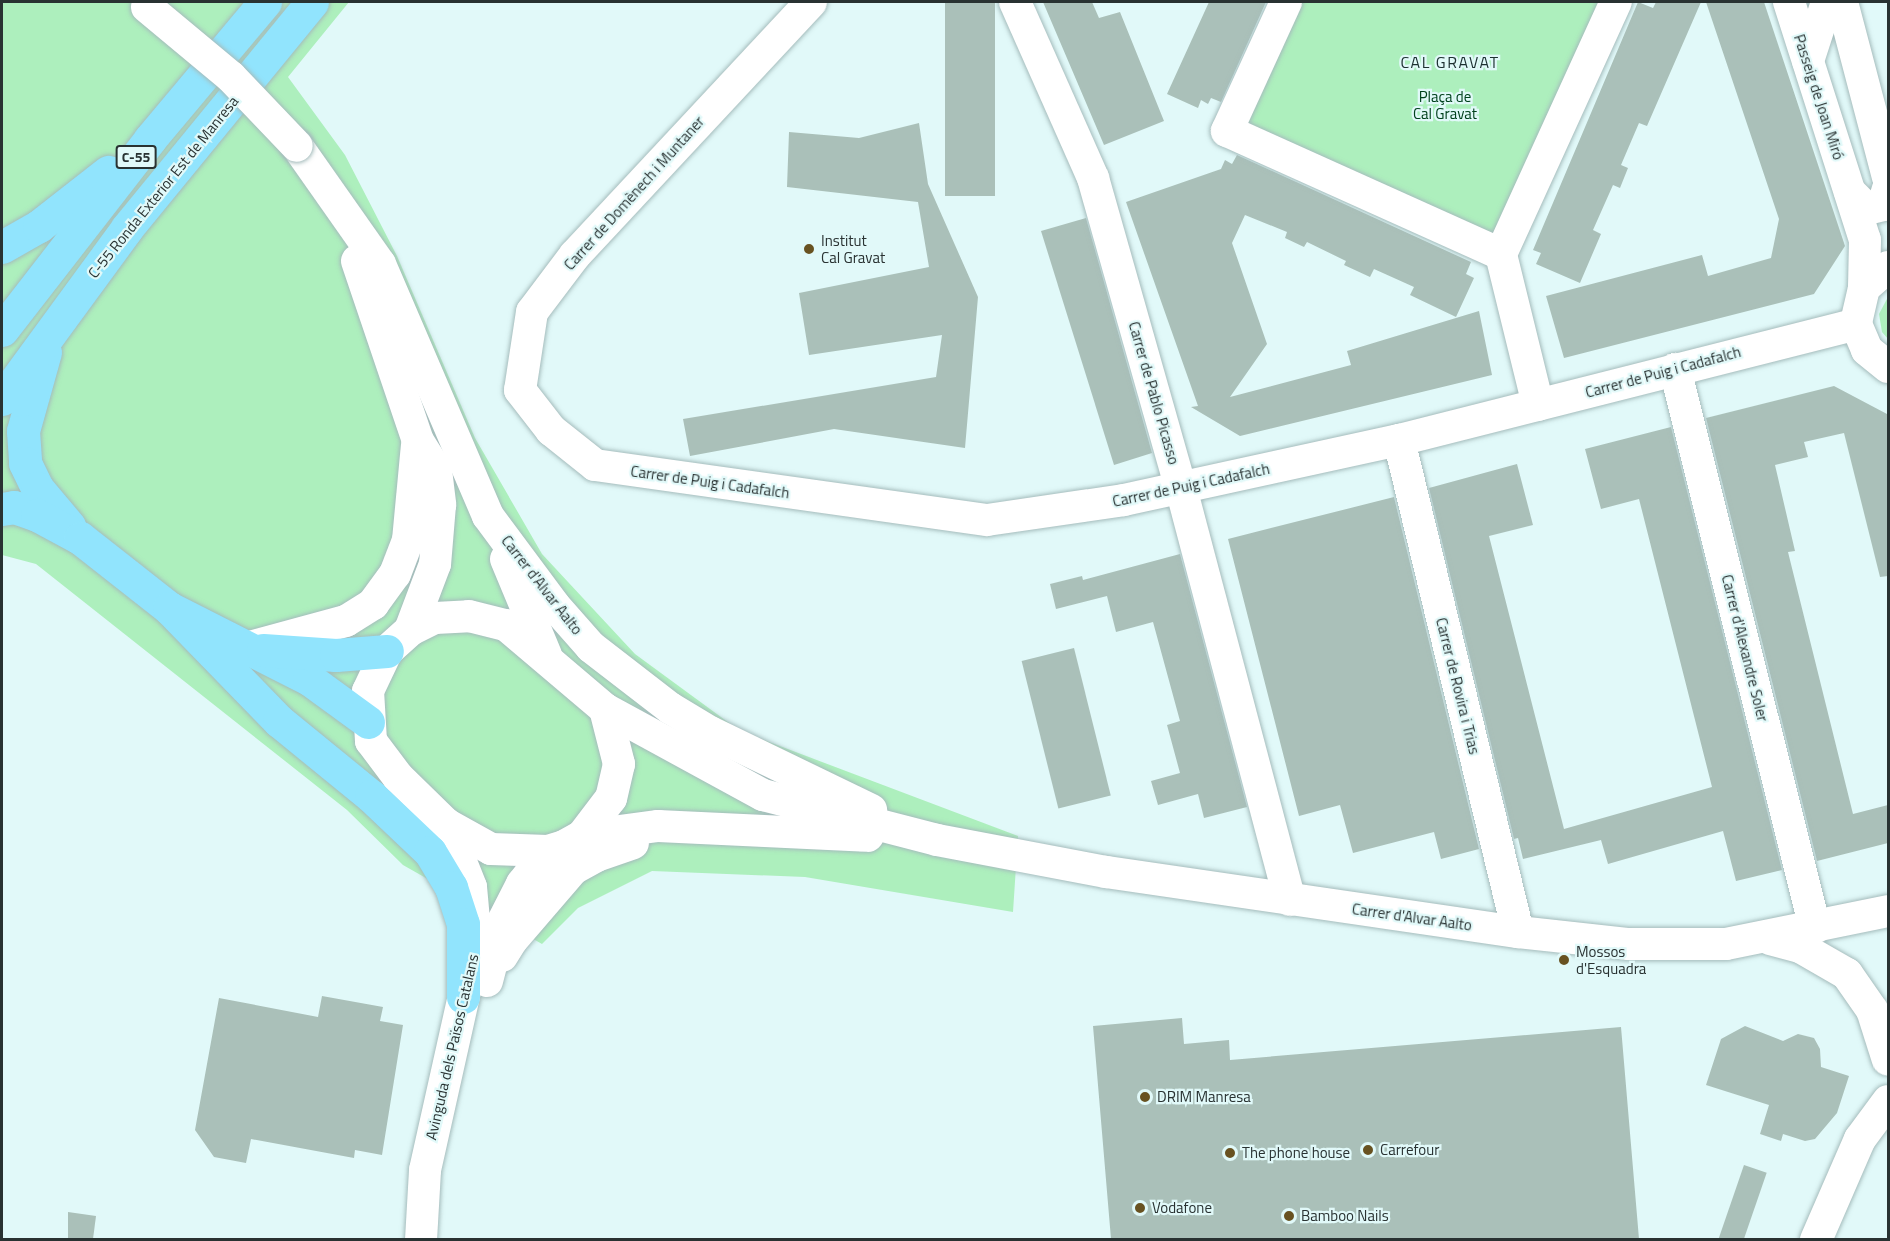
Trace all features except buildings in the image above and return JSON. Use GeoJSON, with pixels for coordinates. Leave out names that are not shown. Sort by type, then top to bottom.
{"type":"FeatureCollection","features":[{"type":"Feature","properties":{"kind":"highway","name":"C-55"},"geometry":{"type":"LineString","coordinates":[[2,330],[150,139],[265,2]]}},
{"type":"Feature","properties":{"kind":"highway","name":"C-55 Ronda Exterior Est de Manresa"},"geometry":{"type":"LineString","coordinates":[[10,387],[128,228],[312,2]]}},
{"type":"Feature","properties":{"kind":"highway"},"geometry":{"type":"LineString","coordinates":[[2,247],[39,226],[150,139]]}},
{"type":"Feature","properties":{"kind":"highway"},"geometry":{"type":"LineString","coordinates":[[51,329],[23,431],[25,464],[52,508],[80,538],[169,608],[279,721],[370,796],[430,852],[451,887],[463,924],[475,990]]}},
{"type":"Feature","properties":{"kind":"highway"},"geometry":{"type":"LineString","coordinates":[[2,509],[14,507],[37,515],[80,538]]}},
{"type":"Feature","properties":{"kind":"highway"},"geometry":{"type":"LineString","coordinates":[[169,608],[309,679],[368,722]]}},
{"type":"Feature","properties":{"kind":"highway"},"geometry":{"type":"LineString","coordinates":[[247,648],[336,655],[399,641]]}},
{"type":"Feature","properties":{"kind":"street","name":"Carrer de Domènech i Muntaner"},"geometry":{"type":"LineString","coordinates":[[533,411],[520,390],[532,312],[575,255],[811,2]]}},
{"type":"Feature","properties":{"kind":"street","name":"Carrer de Pablo Picasso"},"geometry":{"type":"LineString","coordinates":[[1015,2],[1093,178],[1181,488],[1290,900]]}},
{"type":"Feature","properties":{"kind":"street"},"geometry":{"type":"LineString","coordinates":[[1286,2],[1227,131],[1501,254]]}},
{"type":"Feature","properties":{"kind":"street"},"geometry":{"type":"LineString","coordinates":[[1538,405],[1501,254],[1616,2]]}},
{"type":"Feature","properties":{"kind":"street","name":"Passeig de Joan Miró"},"geometry":{"type":"LineString","coordinates":[[1789,2],[1865,240],[1864,288],[1856,324]]}},
{"type":"Feature","properties":{"kind":"street"},"geometry":{"type":"LineString","coordinates":[[1808,61],[1827,2]]}},
{"type":"Feature","properties":{"kind":"street"},"geometry":{"type":"LineString","coordinates":[[1842,2],[1888,177]]}},
{"type":"Feature","properties":{"kind":"street","name":"Carrer d'Alvar Aalto"},"geometry":{"type":"LineString","coordinates":[[142,3],[231,77],[297,146],[380,264],[488,516],[554,605],[591,647],[634,683],[710,732],[937,840]]}},
{"type":"Feature","properties":{"kind":"street"},"geometry":{"type":"LineString","coordinates":[[1850,192],[1867,209],[1883,205],[1888,189]]}},
{"type":"Feature","properties":{"kind":"street","name":"Carrer d'Alvar Aalto"},"geometry":{"type":"LineString","coordinates":[[333,200],[418,441],[436,470],[440,505],[435,564],[399,641],[369,691],[368,722]]}},
{"type":"Feature","properties":{"kind":"street"},"geometry":{"type":"LineString","coordinates":[[1864,288],[1888,267]]}},
{"type":"Feature","properties":{"kind":"street","name":"Carrer de Puig i Cadafalch"},"geometry":{"type":"LineString","coordinates":[[533,411],[596,465],[987,520],[1181,488],[1399,440],[1856,324]]}},
{"type":"Feature","properties":{"kind":"street"},"geometry":{"type":"LineString","coordinates":[[1856,324],[1867,350],[1888,367]]}},
{"type":"Feature","properties":{"kind":"street","name":"Carrer d'Alexandre Soler"},"geometry":{"type":"LineString","coordinates":[[1675,369],[1815,928]]}},
{"type":"Feature","properties":{"kind":"street","name":"Carrer de Rovira i Trias"},"geometry":{"type":"LineString","coordinates":[[1399,440],[1518,932]]}},
{"type":"Feature","properties":{"kind":"street"},"geometry":{"type":"LineString","coordinates":[[247,648],[346,621],[373,604],[395,574],[408,540],[418,441]]}},
{"type":"Feature","properties":{"kind":"street"},"geometry":{"type":"LineString","coordinates":[[488,516],[546,656]]}},
{"type":"Feature","properties":{"kind":"street","name":"Carrer d'Alvar Aalto"},"geometry":{"type":"LineString","coordinates":[[399,641],[435,618],[486,619],[506,625],[546,656],[605,709],[763,795],[937,840],[1290,900],[1518,932],[1680,945],[1766,938],[1888,911]]}},
{"type":"Feature","properties":{"kind":"street"},"geometry":{"type":"LineString","coordinates":[[368,722],[371,741],[391,768],[446,824],[490,849],[548,851],[582,836],[611,798],[619,764],[605,709]]}},
{"type":"Feature","properties":{"kind":"street","name":"Avinguda dels Països Catalans"},"geometry":{"type":"LineString","coordinates":[[440,1239],[456,1102],[475,990],[476,934],[471,887],[446,824]]}},
{"type":"Feature","properties":{"kind":"street","name":"Carrer d'Alvar Aalto"},"geometry":{"type":"LineString","coordinates":[[582,836],[658,826],[937,840]]}},
{"type":"Feature","properties":{"kind":"street"},"geometry":{"type":"LineString","coordinates":[[475,990],[512,939],[573,869],[626,844],[700,827]]}},
{"type":"Feature","properties":{"kind":"street"},"geometry":{"type":"LineString","coordinates":[[475,990],[502,923],[522,884],[548,851]]}},
{"type":"Feature","properties":{"kind":"street"},"geometry":{"type":"LineString","coordinates":[[1766,938],[1800,947],[1847,974],[1872,1010],[1888,1060]]}},
{"type":"Feature","properties":{"kind":"street","name":"Avinguda dels Països Catalans"},"geometry":{"type":"LineString","coordinates":[[421,1239],[425,1170],[475,990]]}},
{"type":"Feature","properties":{"kind":"street"},"geometry":{"type":"LineString","coordinates":[[1816,1239],[1847,1168],[1880,1112],[1888,1071]]}},
{"type":"Feature","properties":{"kind":"green space"},"geometry":{"type":"Polygon","coordinates":[[[2,2],[349,2],[288,77],[345,155],[397,256],[475,438],[542,554],[635,654],[740,731],[1018,836],[1013,912],[805,877],[652,871],[578,908],[542,944],[403,865],[347,810],[36,564],[2,555],[2,2]]]}},
{"type":"Feature","properties":{"kind":"green space","name":"Plaça de Cal Gravat"},"geometry":{"type":"Polygon","coordinates":[[[1301,2],[1605,2],[1496,240],[1244,126],[1301,2]]]}},
{"type":"Feature","properties":{"kind":"green space"},"geometry":{"type":"Polygon","coordinates":[[[1888,297],[1888,339],[1882,332],[1879,314],[1888,297]]]}},
{"type":"Feature","properties":{"kind":"place","name":"Institut Cal Gravat"},"geometry":{"type":"Point","coordinates":[809,249]}},
{"type":"Feature","properties":{"kind":"place","name":"Mossos d'Esquadra"},"geometry":{"type":"Point","coordinates":[1564,960]}},
{"type":"Feature","properties":{"kind":"place","name":"DRIM Manresa"},"geometry":{"type":"Point","coordinates":[1145,1097]}},
{"type":"Feature","properties":{"kind":"place","name":"Carrefour"},"geometry":{"type":"Point","coordinates":[1368,1150]}},
{"type":"Feature","properties":{"kind":"place","name":"The phone house"},"geometry":{"type":"Point","coordinates":[1230,1153]}},
{"type":"Feature","properties":{"kind":"place","name":"Vodafone"},"geometry":{"type":"Point","coordinates":[1140,1208]}},
{"type":"Feature","properties":{"kind":"place","name":"Bamboo Nails"},"geometry":{"type":"Point","coordinates":[1289,1216]}},
{"type":"Feature","properties":{"kind":"district","name":"CAL GRAVAT"},"geometry":{"type":"Point","coordinates":[1450,62]}}]}
